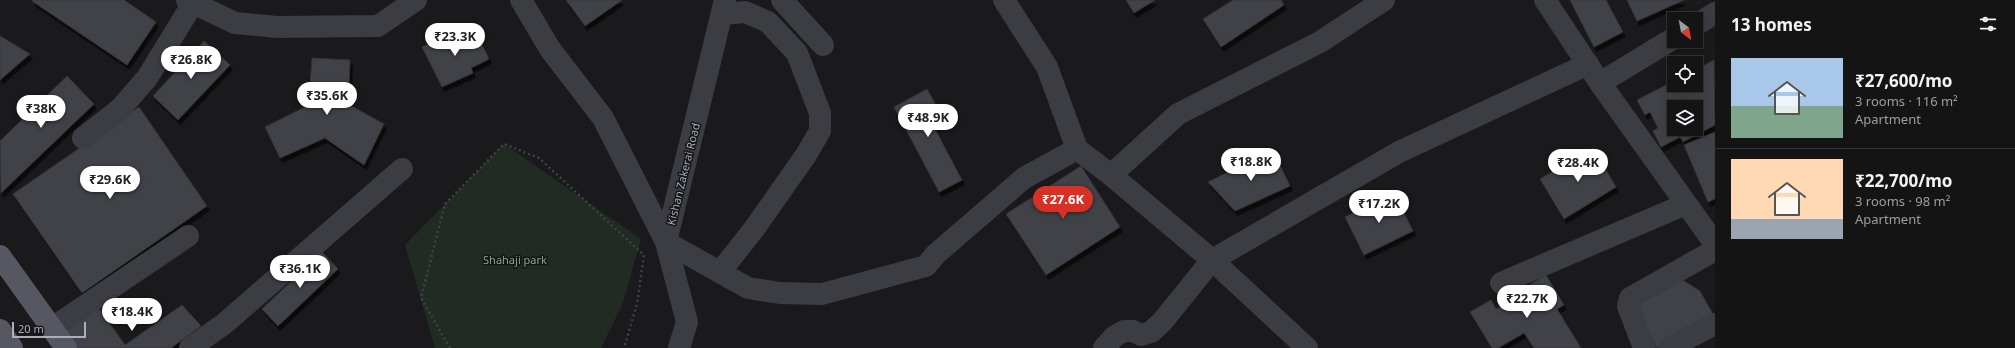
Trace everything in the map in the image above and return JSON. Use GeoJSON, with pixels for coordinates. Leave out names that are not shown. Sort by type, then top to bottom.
{"type":"FeatureCollection","features":[{"type":"Feature","properties":{"kind":"main road"},"geometry":{"type":"LineString","coordinates":[[0,256],[66,348]]}},
{"type":"Feature","properties":{"kind":"main road"},"geometry":{"type":"LineString","coordinates":[[0,330],[12,348]]}},
{"type":"Feature","properties":{"kind":"street"},"geometry":{"type":"LineString","coordinates":[[84,138],[120,109],[147,78],[190,1],[235,23],[293,27],[378,26],[416,0]]}},
{"type":"Feature","properties":{"kind":"street"},"geometry":{"type":"LineString","coordinates":[[521,0],[550,49],[603,118],[666,242],[748,288],[780,293],[822,294],[926,266],[936,254],[1024,178],[1077,149]]}},
{"type":"Feature","properties":{"kind":"street"},"geometry":{"type":"LineString","coordinates":[[782,0],[824,44]]}},
{"type":"Feature","properties":{"kind":"street"},"geometry":{"type":"LineString","coordinates":[[1004,0],[1046,67],[1077,149],[1111,175],[1212,260],[1307,348]]}},
{"type":"Feature","properties":{"kind":"street"},"geometry":{"type":"LineString","coordinates":[[1111,175],[1178,114],[1320,42],[1384,0]]}},
{"type":"Feature","properties":{"kind":"street"},"geometry":{"type":"LineString","coordinates":[[1545,0],[1600,83],[1700,212],[1715,244]]}},
{"type":"Feature","properties":{"kind":"street"},"geometry":{"type":"LineString","coordinates":[[720,272],[754,229],[806,155],[820,131],[820,113],[797,53],[768,22],[745,12],[724,7]]}},
{"type":"Feature","properties":{"kind":"street","name":"Kishan Zakerai Road"},"geometry":{"type":"LineString","coordinates":[[679,348],[687,322],[666,242],[724,7]]}},
{"type":"Feature","properties":{"kind":"street"},"geometry":{"type":"LineString","coordinates":[[1703,21],[1715,14]]}},
{"type":"Feature","properties":{"kind":"street"},"geometry":{"type":"LineString","coordinates":[[1600,83],[1667,42]]}},
{"type":"Feature","properties":{"kind":"street"},"geometry":{"type":"LineString","coordinates":[[1104,348],[1115,336],[1124,331],[1141,335],[1151,332],[1162,322],[1212,260],[1399,152],[1588,64]]}},
{"type":"Feature","properties":{"kind":"street"},"geometry":{"type":"LineString","coordinates":[[190,348],[224,324],[402,169]]}},
{"type":"Feature","properties":{"kind":"street"},"geometry":{"type":"LineString","coordinates":[[1500,283],[1700,212]]}},
{"type":"Feature","properties":{"kind":"street"},"geometry":{"type":"LineString","coordinates":[[52,328],[188,236]]}},
{"type":"Feature","properties":{"kind":"street"},"geometry":{"type":"LineString","coordinates":[[1644,348],[1628,306],[1630,298],[1715,250]]}},
{"type":"Feature","properties":{"kind":"street"},"geometry":{"type":"LineString","coordinates":[[1669,348],[1715,324]]}},
{"type":"Feature","properties":{"kind":"path"},"geometry":{"type":"LineString","coordinates":[[450,348],[421,298],[445,204],[504,144],[540,158],[644,255],[637,304],[624,348]]}},
{"type":"Feature","properties":{"kind":"green space","name":"Shahaji park"},"geometry":{"type":"Polygon","coordinates":[[[504,144],[641,239],[623,303],[601,348],[435,348],[405,245],[504,144]]]}},
{"type":"Feature","properties":{"kind":"building"},"geometry":{"type":"Polygon","coordinates":[[[124,0],[156,22],[127,65],[32,1],[124,0]]]}},
{"type":"Feature","properties":{"kind":"building"},"geometry":{"type":"Polygon","coordinates":[[[566,0],[622,0],[585,26],[566,0]]]}},
{"type":"Feature","properties":{"kind":"building"},"geometry":{"type":"Polygon","coordinates":[[[1126,0],[1155,0],[1134,13],[1126,0]]]}},
{"type":"Feature","properties":{"kind":"building"},"geometry":{"type":"Polygon","coordinates":[[[1233,0],[1281,0],[1284,5],[1221,47],[1203,19],[1233,0]]]}},
{"type":"Feature","properties":{"kind":"building"},"geometry":{"type":"Polygon","coordinates":[[[1570,0],[1606,0],[1623,32],[1594,47],[1570,0]]]}},
{"type":"Feature","properties":{"kind":"building"},"geometry":{"type":"Polygon","coordinates":[[[1627,0],[1684,0],[1637,21],[1627,0]]]}},
{"type":"Feature","properties":{"kind":"building"},"geometry":{"type":"Polygon","coordinates":[[[460,29],[465,40],[477,34],[489,59],[471,68],[473,73],[442,87],[422,47],[460,29]]]}},
{"type":"Feature","properties":{"kind":"building"},"geometry":{"type":"Polygon","coordinates":[[[0,36],[30,54],[0,80],[0,36]]]}},
{"type":"Feature","properties":{"kind":"building"},"geometry":{"type":"Polygon","coordinates":[[[204,41],[230,65],[178,120],[153,96],[204,41]]]}},
{"type":"Feature","properties":{"kind":"building"},"geometry":{"type":"Polygon","coordinates":[[[312,58],[350,60],[348,104],[384,124],[364,165],[325,138],[280,158],[265,127],[305,107],[309,99],[312,58]]]}},
{"type":"Feature","properties":{"kind":"building"},"geometry":{"type":"Polygon","coordinates":[[[1714,60],[1715,125],[1703,131],[1703,100],[1667,100],[1667,136],[1694,136],[1683,142],[1680,137],[1661,147],[1653,131],[1658,128],[1650,112],[1645,115],[1637,100],[1667,85],[1667,92],[1703,92],[1703,66],[1714,60]]]}},
{"type":"Feature","properties":{"kind":"building"},"geometry":{"type":"Polygon","coordinates":[[[67,76],[94,104],[1,193],[0,141],[67,76]]]}},
{"type":"Feature","properties":{"kind":"building"},"geometry":{"type":"Polygon","coordinates":[[[927,89],[945,121],[934,127],[962,180],[939,192],[894,107],[927,89]]]}},
{"type":"Feature","properties":{"kind":"building"},"geometry":{"type":"Polygon","coordinates":[[[139,107],[207,206],[82,293],[13,194],[139,107]]]}},
{"type":"Feature","properties":{"kind":"building"},"geometry":{"type":"Polygon","coordinates":[[[1715,132],[1715,199],[1708,202],[1684,145],[1715,132]]]}},
{"type":"Feature","properties":{"kind":"building"},"geometry":{"type":"Polygon","coordinates":[[[1593,148],[1616,187],[1564,219],[1540,179],[1593,148]]]}},
{"type":"Feature","properties":{"kind":"building"},"geometry":{"type":"Polygon","coordinates":[[[1273,150],[1290,186],[1235,211],[1208,182],[1273,150]]]}},
{"type":"Feature","properties":{"kind":"building"},"geometry":{"type":"Polygon","coordinates":[[[1081,166],[1120,227],[1046,275],[1006,214],[1081,166]]]}},
{"type":"Feature","properties":{"kind":"building"},"geometry":{"type":"Polygon","coordinates":[[[1394,193],[1413,231],[1364,255],[1345,217],[1394,193]]]}},
{"type":"Feature","properties":{"kind":"building"},"geometry":{"type":"Polygon","coordinates":[[[322,252],[338,269],[278,326],[262,309],[322,252]]]}},
{"type":"Feature","properties":{"kind":"building"},"geometry":{"type":"Polygon","coordinates":[[[1546,275],[1564,305],[1557,309],[1581,348],[1534,348],[1524,333],[1498,348],[1492,348],[1470,312],[1491,300],[1496,309],[1515,298],[1513,295],[1546,275]]]}},
{"type":"Feature","properties":{"kind":"building"},"geometry":{"type":"Polygon","coordinates":[[[1678,277],[1700,291],[1714,316],[1656,348],[1635,301],[1678,277]]]}},
{"type":"Feature","properties":{"kind":"building"},"geometry":{"type":"Polygon","coordinates":[[[182,305],[201,326],[171,348],[76,348],[64,331],[98,307],[125,345],[182,305]]]}}]}
